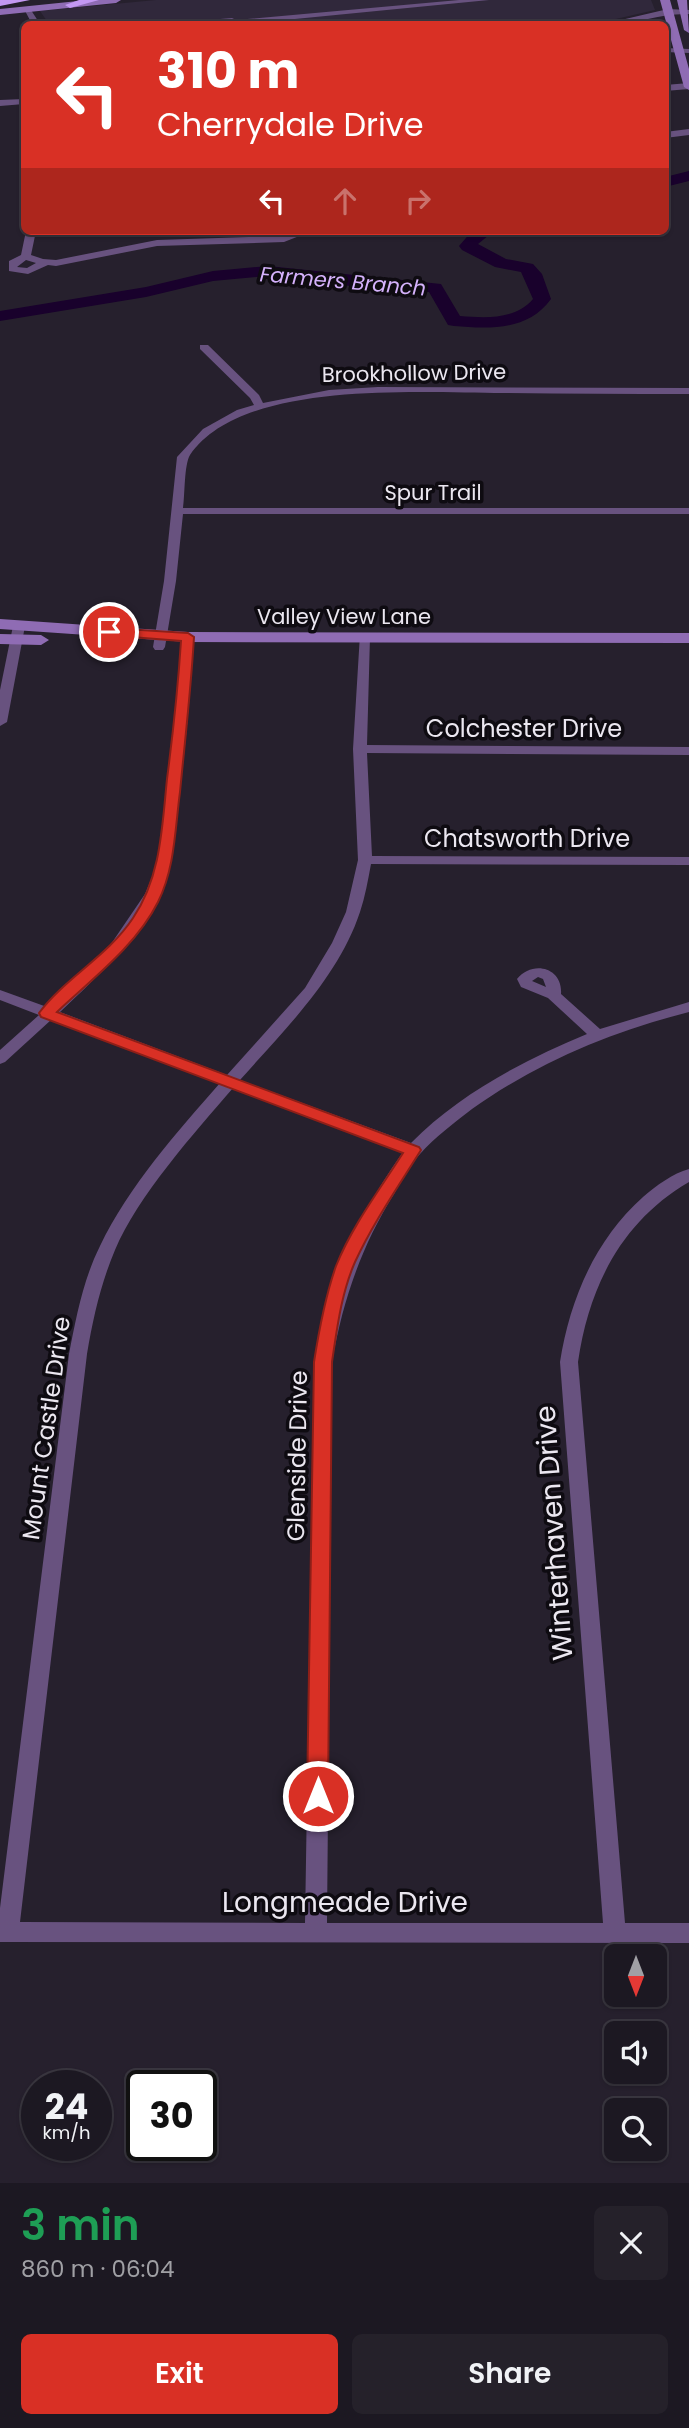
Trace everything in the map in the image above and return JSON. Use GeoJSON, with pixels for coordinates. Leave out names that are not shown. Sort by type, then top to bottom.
{"type":"FeatureCollection","features":[{"type":"Feature","properties":{"kind":"highway"},"geometry":{"type":"LineString","coordinates":[[70,5],[94,0]]}},
{"type":"Feature","properties":{"kind":"highway"},"geometry":{"type":"LineString","coordinates":[[0,3],[26,5]]}},
{"type":"Feature","properties":{"kind":"main road"},"geometry":{"type":"LineString","coordinates":[[0,12],[26,5],[70,5],[116,0]]}},
{"type":"Feature","properties":{"kind":"main road"},"geometry":{"type":"LineString","coordinates":[[665,0],[686,50],[689,87]]}},
{"type":"Feature","properties":{"kind":"main road"},"geometry":{"type":"LineString","coordinates":[[682,0],[687,12],[689,30]]}},
{"type":"Feature","properties":{"kind":"main road","name":"Valley View Lane"},"geometry":{"type":"LineString","coordinates":[[0,624],[18,632],[187,643],[689,651]]}},
{"type":"Feature","properties":{"kind":"main road","name":"Valley View Lane"},"geometry":{"type":"LineString","coordinates":[[0,639],[18,632]]}},
{"type":"Feature","properties":{"kind":"main road","name":"Valley View Lane"},"geometry":{"type":"LineString","coordinates":[[364,644],[689,638]]}},
{"type":"Feature","properties":{"kind":"street"},"geometry":{"type":"LineString","coordinates":[[377,8],[443,0]]}},
{"type":"Feature","properties":{"kind":"street"},"geometry":{"type":"LineString","coordinates":[[247,21],[485,0]]}},
{"type":"Feature","properties":{"kind":"street"},"geometry":{"type":"LineString","coordinates":[[26,5],[34,21]]}},
{"type":"Feature","properties":{"kind":"street"},"geometry":{"type":"LineString","coordinates":[[625,21],[687,12]]}},
{"type":"Feature","properties":{"kind":"street"},"geometry":{"type":"LineString","coordinates":[[635,21],[669,13]]}},
{"type":"Feature","properties":{"kind":"street"},"geometry":{"type":"LineString","coordinates":[[669,88],[689,87]]}},
{"type":"Feature","properties":{"kind":"street"},"geometry":{"type":"LineString","coordinates":[[0,103],[21,102]]}},
{"type":"Feature","properties":{"kind":"street"},"geometry":{"type":"LineString","coordinates":[[669,134],[689,132]]}},
{"type":"Feature","properties":{"kind":"street"},"geometry":{"type":"LineString","coordinates":[[29,258],[31,235]]}},
{"type":"Feature","properties":{"kind":"street"},"geometry":{"type":"LineString","coordinates":[[48,262],[28,271],[12,270],[12,263],[29,258],[66,262],[186,236],[285,239],[296,235]]}},
{"type":"Feature","properties":{"kind":"street"},"geometry":{"type":"LineString","coordinates":[[204,346],[255,397],[260,407]]}},
{"type":"Feature","properties":{"kind":"street","name":"Brookhollow Drive"},"geometry":{"type":"LineString","coordinates":[[159,641],[170,581],[180,465],[188,448],[222,423],[260,407],[304,396],[354,390],[689,391]]}},
{"type":"Feature","properties":{"kind":"street","name":"Spur Trail"},"geometry":{"type":"LineString","coordinates":[[177,511],[689,512]]}},
{"type":"Feature","properties":{"kind":"street"},"geometry":{"type":"LineString","coordinates":[[0,722],[18,632]]}},
{"type":"Feature","properties":{"kind":"street"},"geometry":{"type":"LineString","coordinates":[[0,1059],[103,961],[137,923],[157,887],[164,865],[185,689],[187,643]]}},
{"type":"Feature","properties":{"kind":"street","name":"Mount Castle Drive"},"geometry":{"type":"LineString","coordinates":[[4,1932],[78,1354],[87,1305],[107,1248],[128,1209],[158,1167],[229,1082],[311,990],[340,943],[353,912],[365,860],[359,748],[364,644]]}},
{"type":"Feature","properties":{"kind":"street","name":"Colchester Drive"},"geometry":{"type":"LineString","coordinates":[[359,748],[689,751]]}},
{"type":"Feature","properties":{"kind":"street","name":"Chatsworth Drive"},"geometry":{"type":"LineString","coordinates":[[365,860],[689,861]]}},
{"type":"Feature","properties":{"kind":"street"},"geometry":{"type":"LineString","coordinates":[[0,995],[413,1150]]}},
{"type":"Feature","properties":{"kind":"street"},"geometry":{"type":"LineString","coordinates":[[553,995],[596,1033]]}},
{"type":"Feature","properties":{"kind":"street","name":"Glenside Drive"},"geometry":{"type":"LineString","coordinates":[[316,1931],[323,1362],[332,1310],[346,1264],[368,1220],[413,1150],[471,1102],[503,1081],[596,1033],[689,1007]]}},
{"type":"Feature","properties":{"kind":"street","name":"Winterhaven Drive"},"geometry":{"type":"LineString","coordinates":[[615,1932],[569,1362],[573,1328],[588,1283],[606,1254],[627,1225],[656,1194],[689,1174]]}},
{"type":"Feature","properties":{"kind":"street","name":"Longmeade Drive"},"geometry":{"type":"LineString","coordinates":[[4,1932],[689,1933]]}},
{"type":"Feature","properties":{"kind":"shaded area"},"geometry":{"type":"Polygon","coordinates":[[[156,0],[651,0],[655,10],[607,21],[47,21],[40,11],[156,0]]]}},
{"type":"Feature","properties":{"kind":"waterway","name":"Farmers Branch"},"geometry":{"type":"LineString","coordinates":[[669,181],[689,176]]}},
{"type":"Feature","properties":{"kind":"waterway","name":"Farmers Branch"},"geometry":{"type":"LineString","coordinates":[[0,316],[146,292],[213,276],[268,271],[435,288],[454,321],[503,321],[525,315],[542,299],[533,274],[527,268],[501,263],[468,246],[477,235]]}},
{"type":"Feature","properties":{"kind":"route"},"geometry":{"type":"LineString","coordinates":[[109,632],[188,637],[185,689],[164,865],[151,901],[137,923],[110,954],[46,1013],[413,1150],[368,1220],[346,1264],[332,1310],[323,1362],[318,1796]]}}]}
